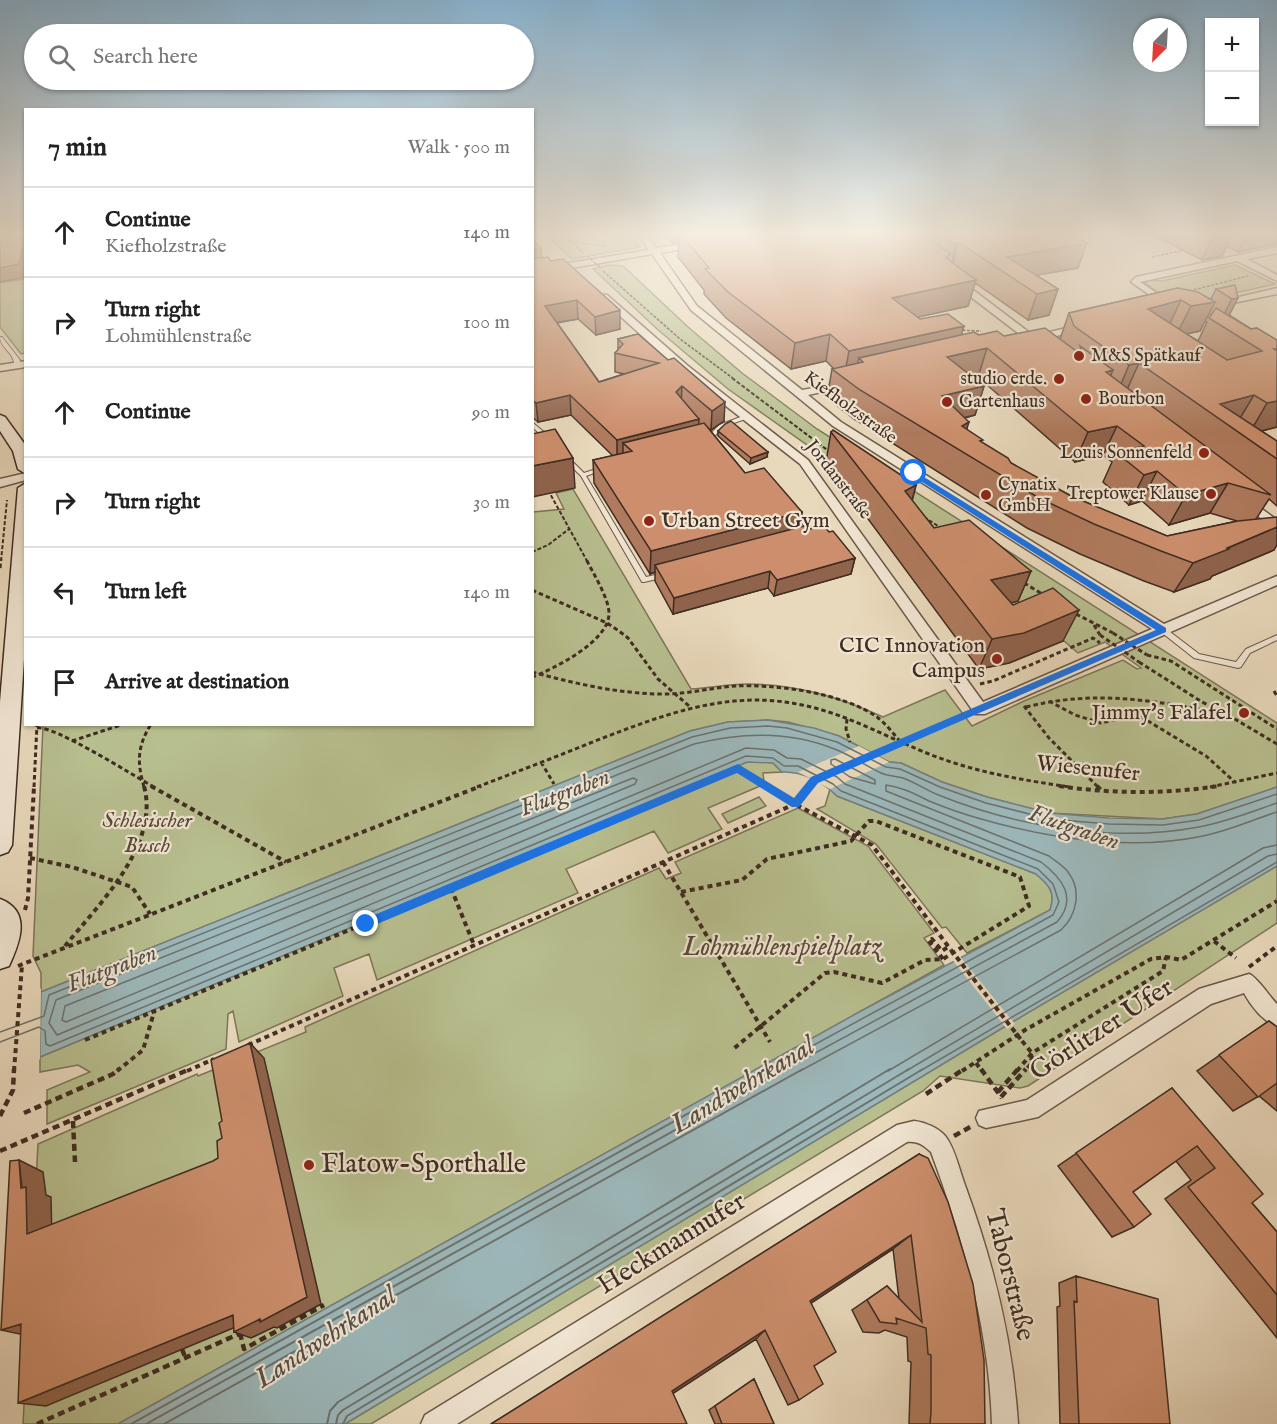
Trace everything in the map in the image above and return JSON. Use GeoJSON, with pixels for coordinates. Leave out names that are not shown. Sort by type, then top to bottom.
{"type":"FeatureCollection","features":[{"type":"Feature","properties":{"kind":"main road"},"geometry":{"type":"LineString","coordinates":[[0,420],[21,452],[24,462]]}},
{"type":"Feature","properties":{"kind":"main road"},"geometry":{"type":"LineString","coordinates":[[11,487],[24,506]]}},
{"type":"Feature","properties":{"kind":"main road"},"geometry":{"type":"LineString","coordinates":[[0,845],[24,521]]}},
{"type":"Feature","properties":{"kind":"main road"},"geometry":{"type":"LineString","coordinates":[[0,910],[9,921],[7,943],[11,961]]}},
{"type":"Feature","properties":{"kind":"street","name":"Jordanstraße"},"geometry":{"type":"LineString","coordinates":[[609,300],[682,369],[789,448],[809,469],[980,710]]}},
{"type":"Feature","properties":{"kind":"street","name":"Kiefholzstraße"},"geometry":{"type":"LineString","coordinates":[[689,300],[694,308],[837,424],[1163,630]]}},
{"type":"Feature","properties":{"kind":"street"},"geometry":{"type":"LineString","coordinates":[[982,300],[1051,353]]}},
{"type":"Feature","properties":{"kind":"street"},"geometry":{"type":"LineString","coordinates":[[1162,300],[1177,309]]}},
{"type":"Feature","properties":{"kind":"street"},"geometry":{"type":"LineString","coordinates":[[1206,305],[1229,300]]}},
{"type":"Feature","properties":{"kind":"street"},"geometry":{"type":"LineString","coordinates":[[1156,310],[1177,309]]}},
{"type":"Feature","properties":{"kind":"street"},"geometry":{"type":"LineString","coordinates":[[1019,343],[1089,326]]}},
{"type":"Feature","properties":{"kind":"street"},"geometry":{"type":"LineString","coordinates":[[0,368],[21,365]]}},
{"type":"Feature","properties":{"kind":"street"},"geometry":{"type":"LineString","coordinates":[[799,394],[856,381]]}},
{"type":"Feature","properties":{"kind":"street"},"geometry":{"type":"LineString","coordinates":[[11,487],[24,477]]}},
{"type":"Feature","properties":{"kind":"street"},"geometry":{"type":"LineString","coordinates":[[1231,490],[1277,526]]}},
{"type":"Feature","properties":{"kind":"street"},"geometry":{"type":"LineString","coordinates":[[980,710],[1277,580]]}},
{"type":"Feature","properties":{"kind":"street"},"geometry":{"type":"LineString","coordinates":[[1249,983],[1256,996],[1277,1017]]}},
{"type":"Feature","properties":{"kind":"street","name":"Görlitzer Ufer"},"geometry":{"type":"LineString","coordinates":[[986,1118],[1031,1110],[1206,996],[1249,983]]}},
{"type":"Feature","properties":{"kind":"street","name":"Heckmannufer"},"geometry":{"type":"LineString","coordinates":[[434,1424],[904,1132],[916,1130],[930,1136],[939,1145]]}},
{"type":"Feature","properties":{"kind":"street","name":"Taborstraße"},"geometry":{"type":"LineString","coordinates":[[939,1145],[967,1216],[990,1296],[1002,1370],[1005,1424]]}},
{"type":"Feature","properties":{"kind":"lane"},"geometry":{"type":"LineString","coordinates":[[0,338],[21,365]]}},
{"type":"Feature","properties":{"kind":"lane"},"geometry":{"type":"LineString","coordinates":[[697,442],[708,440],[721,426],[746,417]]}},
{"type":"Feature","properties":{"kind":"lane"},"geometry":{"type":"LineString","coordinates":[[534,426],[552,443]]}},
{"type":"Feature","properties":{"kind":"lane"},"geometry":{"type":"LineString","coordinates":[[708,440],[716,448]]}},
{"type":"Feature","properties":{"kind":"lane"},"geometry":{"type":"LineString","coordinates":[[560,451],[583,475],[644,580],[678,572]]}},
{"type":"Feature","properties":{"kind":"lane"},"geometry":{"type":"LineString","coordinates":[[583,475],[608,466]]}},
{"type":"Feature","properties":{"kind":"lane"},"geometry":{"type":"LineString","coordinates":[[794,509],[808,527],[801,539]]}},
{"type":"Feature","properties":{"kind":"lane"},"geometry":{"type":"LineString","coordinates":[[1163,630],[1197,656],[1238,665],[1248,651],[1277,637]]}},
{"type":"Feature","properties":{"kind":"path"},"geometry":{"type":"LineString","coordinates":[[637,300],[680,339],[835,455]]}},
{"type":"Feature","properties":{"kind":"path"},"geometry":{"type":"LineString","coordinates":[[1174,300],[1177,309]]}},
{"type":"Feature","properties":{"kind":"path"},"geometry":{"type":"LineString","coordinates":[[963,337],[954,331],[981,331]]}},
{"type":"Feature","properties":{"kind":"path"},"geometry":{"type":"LineString","coordinates":[[0,568],[11,487]]}},
{"type":"Feature","properties":{"kind":"path"},"geometry":{"type":"LineString","coordinates":[[534,676],[561,664],[580,650],[607,623],[609,610],[548,489]]}},
{"type":"Feature","properties":{"kind":"path"},"geometry":{"type":"LineString","coordinates":[[920,515],[949,534]]}},
{"type":"Feature","properties":{"kind":"path"},"geometry":{"type":"LineString","coordinates":[[534,551],[569,529]]}},
{"type":"Feature","properties":{"kind":"path"},"geometry":{"type":"LineString","coordinates":[[1017,578],[1045,596]]}},
{"type":"Feature","properties":{"kind":"path"},"geometry":{"type":"LineString","coordinates":[[534,591],[607,623],[628,638],[658,679],[689,706]]}},
{"type":"Feature","properties":{"kind":"path"},"geometry":{"type":"LineString","coordinates":[[1074,613],[1113,633],[1147,655],[1171,661],[1277,729]]}},
{"type":"Feature","properties":{"kind":"path"},"geometry":{"type":"LineString","coordinates":[[1093,624],[1100,635],[1139,662],[1202,702],[1277,744]]}},
{"type":"Feature","properties":{"kind":"path"},"geometry":{"type":"LineString","coordinates":[[964,688],[993,681],[1093,638],[1101,645]]}},
{"type":"Feature","properties":{"kind":"path"},"geometry":{"type":"LineString","coordinates":[[1066,649],[1074,657]]}},
{"type":"Feature","properties":{"kind":"path"},"geometry":{"type":"LineString","coordinates":[[534,672],[657,694],[744,686],[784,689],[818,695],[847,703],[877,717],[900,742]]}},
{"type":"Feature","properties":{"kind":"path"},"geometry":{"type":"LineString","coordinates":[[1274,691],[1277,696]]}},
{"type":"Feature","properties":{"kind":"path"},"geometry":{"type":"LineString","coordinates":[[1015,710],[1070,696],[1119,695],[1228,715]]}},
{"type":"Feature","properties":{"kind":"path","name":"Wiesenufer"},"geometry":{"type":"LineString","coordinates":[[11,961],[29,962],[689,706],[728,700],[766,700],[804,706],[847,719],[927,753],[977,768],[1026,780],[1102,791],[1168,791],[1236,783],[1277,773]]}},
{"type":"Feature","properties":{"kind":"path"},"geometry":{"type":"LineString","coordinates":[[1048,700],[1075,715],[1101,723],[1130,716],[1143,718],[1206,756],[1236,783]]}},
{"type":"Feature","properties":{"kind":"path"},"geometry":{"type":"LineString","coordinates":[[1020,701],[1063,753],[1102,791]]}},
{"type":"Feature","properties":{"kind":"path"},"geometry":{"type":"LineString","coordinates":[[246,1046],[795,804],[814,780],[980,710]]}},
{"type":"Feature","properties":{"kind":"path"},"geometry":{"type":"LineString","coordinates":[[847,719],[846,729],[850,742]]}},
{"type":"Feature","properties":{"kind":"path"},"geometry":{"type":"LineString","coordinates":[[72,741],[118,726]]}},
{"type":"Feature","properties":{"kind":"path"},"geometry":{"type":"LineString","coordinates":[[64,947],[115,880],[141,838],[147,806],[140,781],[137,753],[142,738],[151,726]]}},
{"type":"Feature","properties":{"kind":"path"},"geometry":{"type":"LineString","coordinates":[[28,898],[37,727],[43,727],[72,741],[286,862]]}},
{"type":"Feature","properties":{"kind":"path"},"geometry":{"type":"LineString","coordinates":[[541,762],[554,784]]}},
{"type":"Feature","properties":{"kind":"path"},"geometry":{"type":"LineString","coordinates":[[85,1040],[738,768],[795,804],[872,845],[949,949],[1032,1053],[1031,1064],[1001,1097],[976,1063]]}},
{"type":"Feature","properties":{"kind":"path"},"geometry":{"type":"LineString","coordinates":[[681,892],[742,880],[767,859],[851,841],[869,821],[876,821],[1020,877],[1029,906],[943,959],[925,960],[882,982],[834,972],[825,973],[732,1050]]}},
{"type":"Feature","properties":{"kind":"path"},"geometry":{"type":"LineString","coordinates":[[30,858],[63,864],[132,887],[150,915]]}},
{"type":"Feature","properties":{"kind":"path"},"geometry":{"type":"LineString","coordinates":[[663,862],[770,1042]]}},
{"type":"Feature","properties":{"kind":"path"},"geometry":{"type":"LineString","coordinates":[[451,888],[474,946]]}},
{"type":"Feature","properties":{"kind":"path"},"geometry":{"type":"LineString","coordinates":[[926,1094],[1025,1030],[1150,959],[1166,957],[1181,960],[1277,901]]}},
{"type":"Feature","properties":{"kind":"path"},"geometry":{"type":"LineString","coordinates":[[943,959],[928,940],[932,939],[942,951],[949,949]]}},
{"type":"Feature","properties":{"kind":"path"},"geometry":{"type":"LineString","coordinates":[[1214,940],[1236,958]]}},
{"type":"Feature","properties":{"kind":"path"},"geometry":{"type":"LineString","coordinates":[[1249,983],[1249,967],[1277,946]]}},
{"type":"Feature","properties":{"kind":"path"},"geometry":{"type":"LineString","coordinates":[[1032,1053],[1163,971],[1166,957]]}},
{"type":"Feature","properties":{"kind":"path"},"geometry":{"type":"LineString","coordinates":[[0,1116],[13,1090],[17,1020],[11,961]]}},
{"type":"Feature","properties":{"kind":"path"},"geometry":{"type":"LineString","coordinates":[[24,1113],[113,1074],[142,1050],[154,1012]]}},
{"type":"Feature","properties":{"kind":"path"},"geometry":{"type":"LineString","coordinates":[[0,1151],[217,1058]]}},
{"type":"Feature","properties":{"kind":"path"},"geometry":{"type":"LineString","coordinates":[[939,1145],[986,1118]]}},
{"type":"Feature","properties":{"kind":"path"},"geometry":{"type":"LineString","coordinates":[[73,1120],[75,1162]]}},
{"type":"Feature","properties":{"kind":"path"},"geometry":{"type":"LineString","coordinates":[[240,1333],[244,1349],[324,1305]]}},
{"type":"Feature","properties":{"kind":"path"},"geometry":{"type":"LineString","coordinates":[[37,1424],[184,1357],[251,1330]]}},
{"type":"Feature","properties":{"kind":"path"},"geometry":{"type":"LineString","coordinates":[[182,1349],[184,1357]]}},
{"type":"Feature","properties":{"kind":"green space"},"geometry":{"type":"Polygon","coordinates":[[[0,300],[24,300],[24,353],[21,354],[0,327],[0,300]]]}},
{"type":"Feature","properties":{"kind":"green space","name":"Schlesischer Busch"},"geometry":{"type":"Polygon","coordinates":[[[627,300],[660,300],[742,373],[817,429],[1277,723],[1277,787],[1197,814],[1162,819],[1049,813],[987,797],[942,782],[901,763],[889,762],[839,736],[788,722],[768,720],[728,722],[690,731],[41,992],[41,973],[33,956],[43,726],[534,726],[534,512],[564,509],[556,493],[573,489],[691,689],[740,684],[783,686],[834,698],[883,717],[945,690],[972,726],[1024,701],[1123,660],[1137,669],[1141,668],[1105,642],[1078,653],[971,561],[728,389],[627,300]]]}},
{"type":"Feature","properties":{"kind":"green space"},"geometry":{"type":"Polygon","coordinates":[[[747,762],[773,763],[782,772],[763,773],[764,782],[760,786],[708,808],[722,829],[668,853],[654,831],[566,869],[578,893],[377,980],[369,954],[334,968],[343,996],[239,1042],[233,1011],[228,1014],[226,1049],[47,1124],[47,1090],[90,1072],[78,1065],[40,1072],[40,1057],[747,762]]]}},
{"type":"Feature","properties":{"kind":"green space"},"geometry":{"type":"Polygon","coordinates":[[[830,789],[837,796],[1036,874],[1045,882],[1052,894],[1050,910],[967,953],[946,927],[942,928],[876,844],[817,809],[825,806],[830,789]]]}},
{"type":"Feature","properties":{"kind":"green space"},"geometry":{"type":"Polygon","coordinates":[[[759,797],[766,806],[728,823],[722,814],[759,797]]]}},
{"type":"Feature","properties":{"kind":"green space","name":"Flatow-Sporthalle"},"geometry":{"type":"Polygon","coordinates":[[[798,808],[868,846],[934,933],[924,938],[944,965],[118,1424],[23,1424],[38,1144],[197,1074],[198,1076],[306,1032],[305,1027],[659,868],[666,879],[681,873],[675,862],[798,808]]]}},
{"type":"Feature","properties":{"kind":"green space"},"geometry":{"type":"Polygon","coordinates":[[[1277,866],[1277,923],[1028,1086],[1020,1088],[940,1076],[923,1091],[371,1424],[345,1424],[1014,1021],[1277,866]]]}},
{"type":"Feature","properties":{"kind":"water"},"geometry":{"type":"Polygon","coordinates":[[[768,720],[814,728],[839,736],[889,762],[901,763],[942,782],[987,797],[1049,813],[1109,818],[1163,819],[1197,814],[1277,787],[1277,866],[1014,1021],[345,1424],[118,1424],[861,1011],[1050,910],[1052,894],[1048,885],[1036,874],[837,796],[812,778],[797,773],[782,772],[773,763],[747,762],[40,1057],[41,992],[690,731],[728,722],[768,720]]]}},
{"type":"Feature","properties":{"kind":"pier"},"geometry":{"type":"Polygon","coordinates":[[[859,746],[889,762],[830,789],[798,772],[859,746]]]}},
{"type":"Feature","properties":{"kind":"pier"},"geometry":{"type":"Polygon","coordinates":[[[958,954],[1015,1024],[1007,1029],[951,958],[958,954]]]}},
{"type":"Feature","properties":{"kind":"pier"},"geometry":{"type":"Polygon","coordinates":[[[41,988],[40,1060],[37,1057],[37,1037],[0,1051],[0,1023],[37,1010],[38,991],[41,988]]]}},
{"type":"Feature","properties":{"kind":"building"},"geometry":{"type":"Polygon","coordinates":[[[534,300],[575,300],[545,306],[599,382],[659,363],[615,353],[623,344],[618,339],[638,334],[668,360],[674,358],[725,402],[712,411],[682,386],[676,392],[699,419],[617,440],[570,395],[536,403],[534,402],[534,300]]]}},
{"type":"Feature","properties":{"kind":"building"},"geometry":{"type":"Polygon","coordinates":[[[577,300],[609,300],[620,310],[595,317],[577,300]]]}},
{"type":"Feature","properties":{"kind":"building"},"geometry":{"type":"Polygon","coordinates":[[[739,300],[895,300],[920,319],[948,314],[964,326],[849,351],[830,334],[795,343],[739,300]]]}},
{"type":"Feature","properties":{"kind":"building"},"geometry":{"type":"Polygon","coordinates":[[[1124,300],[1179,300],[1148,309],[1227,360],[1262,351],[1209,318],[1216,308],[1251,329],[1257,328],[1277,340],[1277,349],[1274,349],[1277,351],[1277,401],[1267,403],[1254,395],[1220,404],[1277,441],[1277,459],[1139,363],[1129,365],[1074,326],[1069,313],[1124,300]]]}},
{"type":"Feature","properties":{"kind":"building"},"geometry":{"type":"Polygon","coordinates":[[[1182,300],[1215,302],[1191,306],[1182,300]]]}},
{"type":"Feature","properties":{"kind":"building"},"geometry":{"type":"Polygon","coordinates":[[[1045,328],[1083,356],[1080,346],[1113,370],[1106,372],[1271,495],[1228,483],[1186,495],[1157,471],[1144,475],[1117,453],[1144,446],[1117,426],[1088,432],[987,348],[947,357],[984,386],[942,396],[969,422],[962,426],[983,440],[980,441],[1008,458],[1011,463],[1071,496],[1167,536],[1238,521],[1277,517],[1277,527],[1193,563],[1094,524],[1039,498],[860,390],[832,369],[863,362],[859,358],[974,332],[979,335],[997,331],[1004,336],[1045,328]]]}},
{"type":"Feature","properties":{"kind":"building"},"geometry":{"type":"Polygon","coordinates":[[[731,421],[768,452],[751,458],[718,431],[731,421]]]}},
{"type":"Feature","properties":{"kind":"building"},"geometry":{"type":"Polygon","coordinates":[[[704,423],[745,473],[764,468],[802,512],[651,551],[593,460],[632,451],[623,443],[704,423]]]}},
{"type":"Feature","properties":{"kind":"building"},"geometry":{"type":"Polygon","coordinates":[[[555,429],[573,458],[534,466],[534,434],[555,429]]]}},
{"type":"Feature","properties":{"kind":"building"},"geometry":{"type":"Polygon","coordinates":[[[833,430],[916,485],[905,491],[934,528],[969,520],[1031,571],[991,580],[1013,605],[1053,588],[1079,610],[1024,633],[992,639],[831,432],[833,430]]]}},
{"type":"Feature","properties":{"kind":"building"},"geometry":{"type":"Polygon","coordinates":[[[808,525],[810,529],[824,526],[829,532],[833,531],[855,558],[777,580],[770,571],[674,598],[655,565],[808,525]]]}},
{"type":"Feature","properties":{"kind":"building"},"geometry":{"type":"Polygon","coordinates":[[[1269,1021],[1277,1027],[1277,1083],[1258,1097],[1219,1055],[1269,1021]]]}},
{"type":"Feature","properties":{"kind":"building","name":"Flatow-Sporthalle"},"geometry":{"type":"Polygon","coordinates":[[[250,1043],[307,1297],[260,1322],[260,1319],[234,1332],[233,1315],[18,1403],[21,1324],[1,1330],[10,1161],[19,1160],[21,1188],[26,1187],[27,1234],[213,1161],[218,1158],[217,1141],[222,1138],[219,1123],[222,1121],[211,1060],[250,1043]]]}},
{"type":"Feature","properties":{"kind":"building"},"geometry":{"type":"Polygon","coordinates":[[[1172,1088],[1263,1194],[1252,1203],[1277,1232],[1277,1295],[1188,1187],[1215,1168],[1197,1146],[1133,1192],[1151,1214],[1134,1227],[1076,1153],[1172,1088]]]}},
{"type":"Feature","properties":{"kind":"building"},"geometry":{"type":"Polygon","coordinates":[[[919,1154],[928,1158],[948,1202],[973,1284],[984,1360],[985,1424],[930,1424],[931,1355],[928,1354],[926,1328],[896,1318],[897,1324],[880,1322],[867,1300],[887,1286],[922,1322],[911,1235],[810,1301],[836,1352],[814,1366],[823,1384],[799,1400],[765,1330],[672,1391],[687,1424],[491,1424],[919,1154]]]}},
{"type":"Feature","properties":{"kind":"building"},"geometry":{"type":"Polygon","coordinates":[[[1076,1276],[1158,1299],[1170,1424],[1079,1424],[1074,1301],[1077,1302],[1076,1276]]]}},
{"type":"Feature","properties":{"kind":"building"},"geometry":{"type":"Polygon","coordinates":[[[754,1379],[774,1424],[722,1424],[715,1406],[754,1379]]]}},
{"type":"Feature","properties":{"kind":"place","name":"M&S Spätkauf"},"geometry":{"type":"Point","coordinates":[1079,356]}},
{"type":"Feature","properties":{"kind":"place","name":"studio erde."},"geometry":{"type":"Point","coordinates":[1059,379]}},
{"type":"Feature","properties":{"kind":"place","name":"Bourbon"},"geometry":{"type":"Point","coordinates":[1086,399]}},
{"type":"Feature","properties":{"kind":"place","name":"Gartenhaus"},"geometry":{"type":"Point","coordinates":[947,402]}},
{"type":"Feature","properties":{"kind":"place","name":"Louis Sonnenfeld"},"geometry":{"type":"Point","coordinates":[1204,453]}},
{"type":"Feature","properties":{"kind":"place","name":"Treptower Klause"},"geometry":{"type":"Point","coordinates":[1211,494]}},
{"type":"Feature","properties":{"kind":"place","name":"Cynatix GmbH"},"geometry":{"type":"Point","coordinates":[986,495]}},
{"type":"Feature","properties":{"kind":"place","name":"Urban Street Gym"},"geometry":{"type":"Point","coordinates":[649,521]}},
{"type":"Feature","properties":{"kind":"place","name":"CIC Innovation Campus"},"geometry":{"type":"Point","coordinates":[997,659]}},
{"type":"Feature","properties":{"kind":"place","name":"Jimmy's Falafel"},"geometry":{"type":"Point","coordinates":[1244,713]}},
{"type":"Feature","properties":{"kind":"place","name":"Flatow-Sporthalle"},"geometry":{"type":"Point","coordinates":[309,1165]}},
{"type":"Feature","properties":{"kind":"route"},"geometry":{"type":"LineString","coordinates":[[366,924],[738,768],[795,804],[814,780],[1163,630],[914,473]]}},
{"type":"Feature","properties":{"kind":"water label","name":"Flutgraben"},"geometry":{"type":"Point","coordinates":[565,793]}},
{"type":"Feature","properties":{"kind":"water label","name":"Flutgraben"},"geometry":{"type":"Point","coordinates":[1074,828]}},
{"type":"Feature","properties":{"kind":"water label","name":"Flutgraben"},"geometry":{"type":"Point","coordinates":[112,969]}},
{"type":"Feature","properties":{"kind":"water label","name":"Landwehrkanal"},"geometry":{"type":"Point","coordinates":[743,1086]}},
{"type":"Feature","properties":{"kind":"water label","name":"Landwehrkanal"},"geometry":{"type":"Point","coordinates":[326,1338]}},
{"type":"Feature","properties":{"kind":"park label","name":"Lohmühlenspielplatz"},"geometry":{"type":"Point","coordinates":[782,948]}}]}
